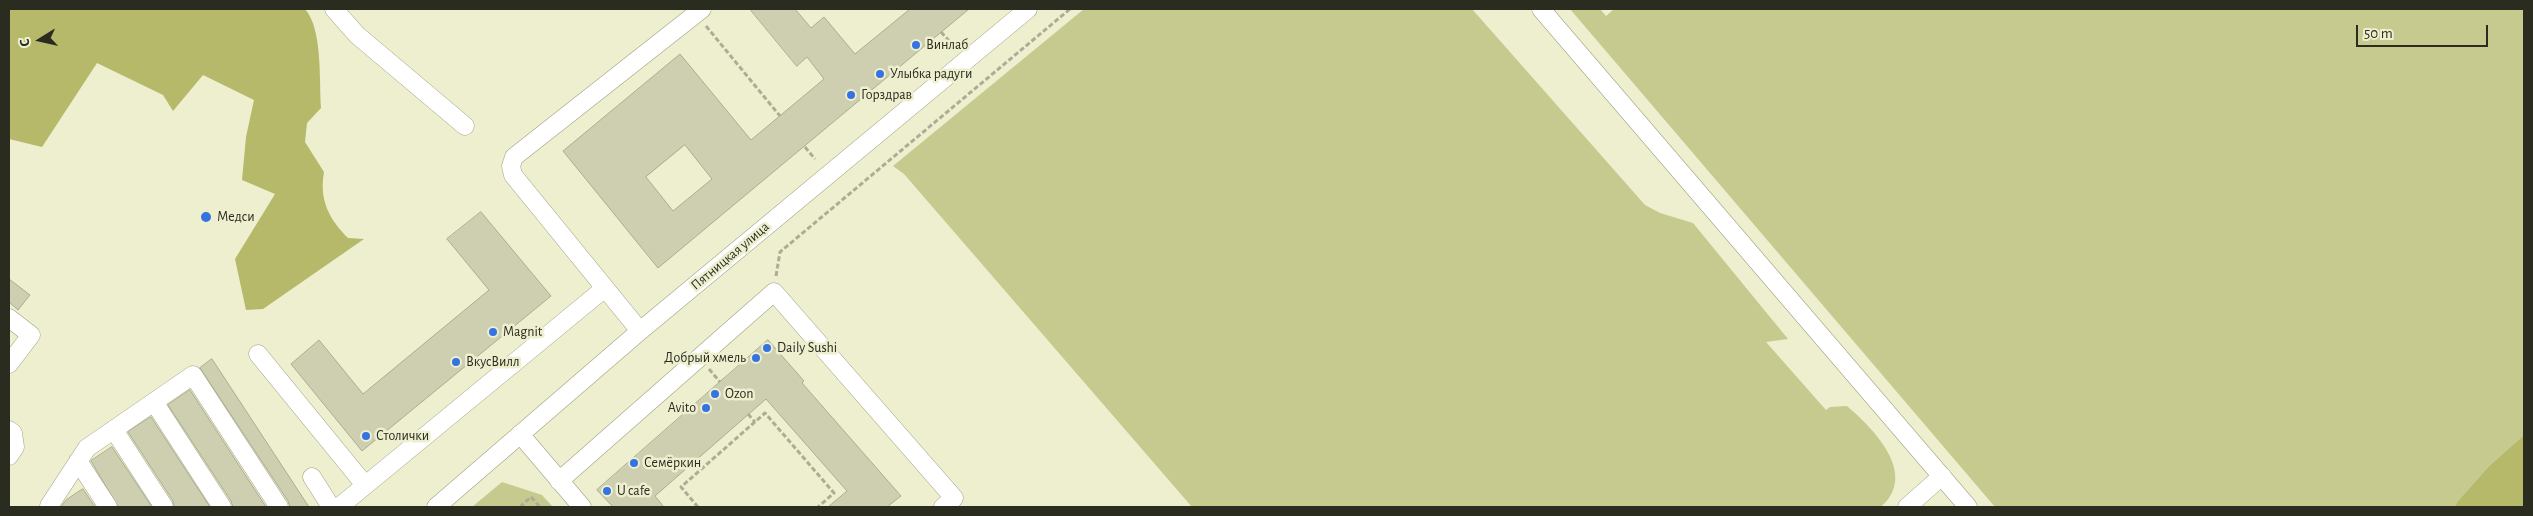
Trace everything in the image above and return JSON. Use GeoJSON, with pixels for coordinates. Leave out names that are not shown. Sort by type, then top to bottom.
{"type":"FeatureCollection","features":[{"type":"Feature","properties":{"kind":"street"},"geometry":{"type":"LineString","coordinates":[[334,9],[357,35],[465,126]]}},
{"type":"Feature","properties":{"kind":"street","name":"Пятницкая улица"},"geometry":{"type":"LineString","coordinates":[[436,507],[640,331],[1028,9]]}},
{"type":"Feature","properties":{"kind":"street"},"geometry":{"type":"LineString","coordinates":[[1541,9],[1968,507]]}},
{"type":"Feature","properties":{"kind":"street"},"geometry":{"type":"LineString","coordinates":[[640,331],[513,175],[511,166],[514,157],[699,11]]}},
{"type":"Feature","properties":{"kind":"street"},"geometry":{"type":"LineString","coordinates":[[339,507],[605,288]]}},
{"type":"Feature","properties":{"kind":"street"},"geometry":{"type":"LineString","coordinates":[[559,481],[774,292],[954,504]]}},
{"type":"Feature","properties":{"kind":"street"},"geometry":{"type":"LineString","coordinates":[[9,318],[31,335],[9,364]]}},
{"type":"Feature","properties":{"kind":"street"},"geometry":{"type":"LineString","coordinates":[[258,354],[365,485]]}},
{"type":"Feature","properties":{"kind":"street"},"geometry":{"type":"LineString","coordinates":[[50,507],[87,448],[194,375],[279,507]]}},
{"type":"Feature","properties":{"kind":"street"},"geometry":{"type":"LineString","coordinates":[[154,402],[222,507]]}},
{"type":"Feature","properties":{"kind":"street"},"geometry":{"type":"LineString","coordinates":[[9,430],[13,433],[15,447],[9,456]]}},
{"type":"Feature","properties":{"kind":"street"},"geometry":{"type":"LineString","coordinates":[[114,430],[164,507]]}},
{"type":"Feature","properties":{"kind":"street"},"geometry":{"type":"LineString","coordinates":[[520,434],[582,507]]}},
{"type":"Feature","properties":{"kind":"street"},"geometry":{"type":"LineString","coordinates":[[78,462],[108,507]]}},
{"type":"Feature","properties":{"kind":"street"},"geometry":{"type":"LineString","coordinates":[[1907,507],[1942,476]]}},
{"type":"Feature","properties":{"kind":"street"},"geometry":{"type":"LineString","coordinates":[[312,477],[331,507]]}},
{"type":"Feature","properties":{"kind":"path"},"geometry":{"type":"LineString","coordinates":[[774,292],[780,252],[1070,9]]}},
{"type":"Feature","properties":{"kind":"path"},"geometry":{"type":"LineString","coordinates":[[699,11],[780,116]]}},
{"type":"Feature","properties":{"kind":"path"},"geometry":{"type":"LineString","coordinates":[[941,32],[952,44]]}},
{"type":"Feature","properties":{"kind":"path"},"geometry":{"type":"LineString","coordinates":[[805,147],[815,159]]}},
{"type":"Feature","properties":{"kind":"path"},"geometry":{"type":"LineString","coordinates":[[748,414],[755,422]]}},
{"type":"Feature","properties":{"kind":"path"},"geometry":{"type":"LineString","coordinates":[[698,507],[681,487],[765,414],[834,493],[818,507]]}},
{"type":"Feature","properties":{"kind":"path"},"geometry":{"type":"LineString","coordinates":[[522,506],[531,497],[540,507]]}},
{"type":"Feature","properties":{"kind":"green space"},"geometry":{"type":"Polygon","coordinates":[[[9,9],[305,9],[315,29],[319,56],[321,108],[307,123],[305,142],[324,172],[324,200],[331,216],[348,238],[364,239],[263,309],[246,310],[235,259],[275,194],[242,180],[246,137],[254,100],[203,75],[173,111],[163,95],[97,63],[42,147],[9,139],[9,9]]]}},
{"type":"Feature","properties":{"kind":"green space"},"geometry":{"type":"Polygon","coordinates":[[[1084,9],[1472,9],[1645,205],[1660,213],[1693,223],[1788,339],[1766,342],[1826,410],[1830,407],[1847,406],[1869,426],[1888,452],[1894,466],[1895,480],[1892,494],[1881,507],[1192,507],[904,174],[893,166],[1084,9]]]}},
{"type":"Feature","properties":{"kind":"green space"},"geometry":{"type":"Polygon","coordinates":[[[1570,9],[1600,9],[1606,16],[1614,9],[2524,9],[2524,435],[2489,466],[2457,502],[2455,507],[1995,507],[1570,9]]]}},
{"type":"Feature","properties":{"kind":"green space"},"geometry":{"type":"Polygon","coordinates":[[[2524,435],[2524,507],[2455,507],[2457,502],[2489,466],[2524,435]]]}},
{"type":"Feature","properties":{"kind":"green space"},"geometry":{"type":"Polygon","coordinates":[[[502,482],[542,495],[553,507],[472,507],[502,482]]]}},
{"type":"Feature","properties":{"kind":"building"},"geometry":{"type":"Polygon","coordinates":[[[750,9],[795,9],[811,28],[824,17],[855,54],[910,9],[969,9],[658,268],[563,151],[680,54],[751,140],[824,79],[807,57],[797,66],[750,9]],[[685,145],[646,177],[673,211],[712,179],[685,145]]]}},
{"type":"Feature","properties":{"kind":"building"},"geometry":{"type":"Polygon","coordinates":[[[481,212],[551,296],[362,451],[291,364],[319,340],[363,394],[489,290],[447,239],[481,212]]]}},
{"type":"Feature","properties":{"kind":"building"},"geometry":{"type":"Polygon","coordinates":[[[9,279],[30,295],[18,310],[9,302],[9,279]]]}},
{"type":"Feature","properties":{"kind":"building"},"geometry":{"type":"Polygon","coordinates":[[[768,340],[804,381],[802,383],[901,496],[887,507],[828,507],[847,491],[766,399],[655,496],[664,507],[613,507],[597,490],[768,340]]]}},
{"type":"Feature","properties":{"kind":"building"},"geometry":{"type":"Polygon","coordinates":[[[212,359],[309,507],[290,507],[288,501],[200,368],[212,359]]]}},
{"type":"Feature","properties":{"kind":"building"},"geometry":{"type":"Polygon","coordinates":[[[190,390],[266,507],[233,507],[231,501],[168,405],[190,390]]]}},
{"type":"Feature","properties":{"kind":"building"},"geometry":{"type":"Polygon","coordinates":[[[151,417],[210,507],[174,507],[173,501],[128,432],[151,417]]]}},
{"type":"Feature","properties":{"kind":"building"},"geometry":{"type":"Polygon","coordinates":[[[112,447],[152,507],[118,507],[91,461],[112,447]]]}},
{"type":"Feature","properties":{"kind":"building"},"geometry":{"type":"Polygon","coordinates":[[[83,489],[95,507],[61,507],[66,500],[83,489]]]}},
{"type":"Feature","properties":{"kind":"place","name":"Винлаб"},"geometry":{"type":"Point","coordinates":[916,45]}},
{"type":"Feature","properties":{"kind":"place","name":"Улыбка радуги"},"geometry":{"type":"Point","coordinates":[880,74]}},
{"type":"Feature","properties":{"kind":"place","name":"Горздрав"},"geometry":{"type":"Point","coordinates":[851,95]}},
{"type":"Feature","properties":{"kind":"place","name":"Медси"},"geometry":{"type":"Point","coordinates":[206,217]}},
{"type":"Feature","properties":{"kind":"place","name":"Magnit"},"geometry":{"type":"Point","coordinates":[493,332]}},
{"type":"Feature","properties":{"kind":"place","name":"Daily Sushi"},"geometry":{"type":"Point","coordinates":[767,348]}},
{"type":"Feature","properties":{"kind":"place","name":"Добрый хмель"},"geometry":{"type":"Point","coordinates":[756,358]}},
{"type":"Feature","properties":{"kind":"place","name":"ВкусВилл"},"geometry":{"type":"Point","coordinates":[456,362]}},
{"type":"Feature","properties":{"kind":"place","name":"Ozon"},"geometry":{"type":"Point","coordinates":[715,394]}},
{"type":"Feature","properties":{"kind":"place","name":"Avito"},"geometry":{"type":"Point","coordinates":[706,408]}},
{"type":"Feature","properties":{"kind":"place","name":"Столички"},"geometry":{"type":"Point","coordinates":[366,436]}},
{"type":"Feature","properties":{"kind":"place","name":"Семёркин"},"geometry":{"type":"Point","coordinates":[634,463]}},
{"type":"Feature","properties":{"kind":"place","name":"U cafe"},"geometry":{"type":"Point","coordinates":[607,491]}}]}
